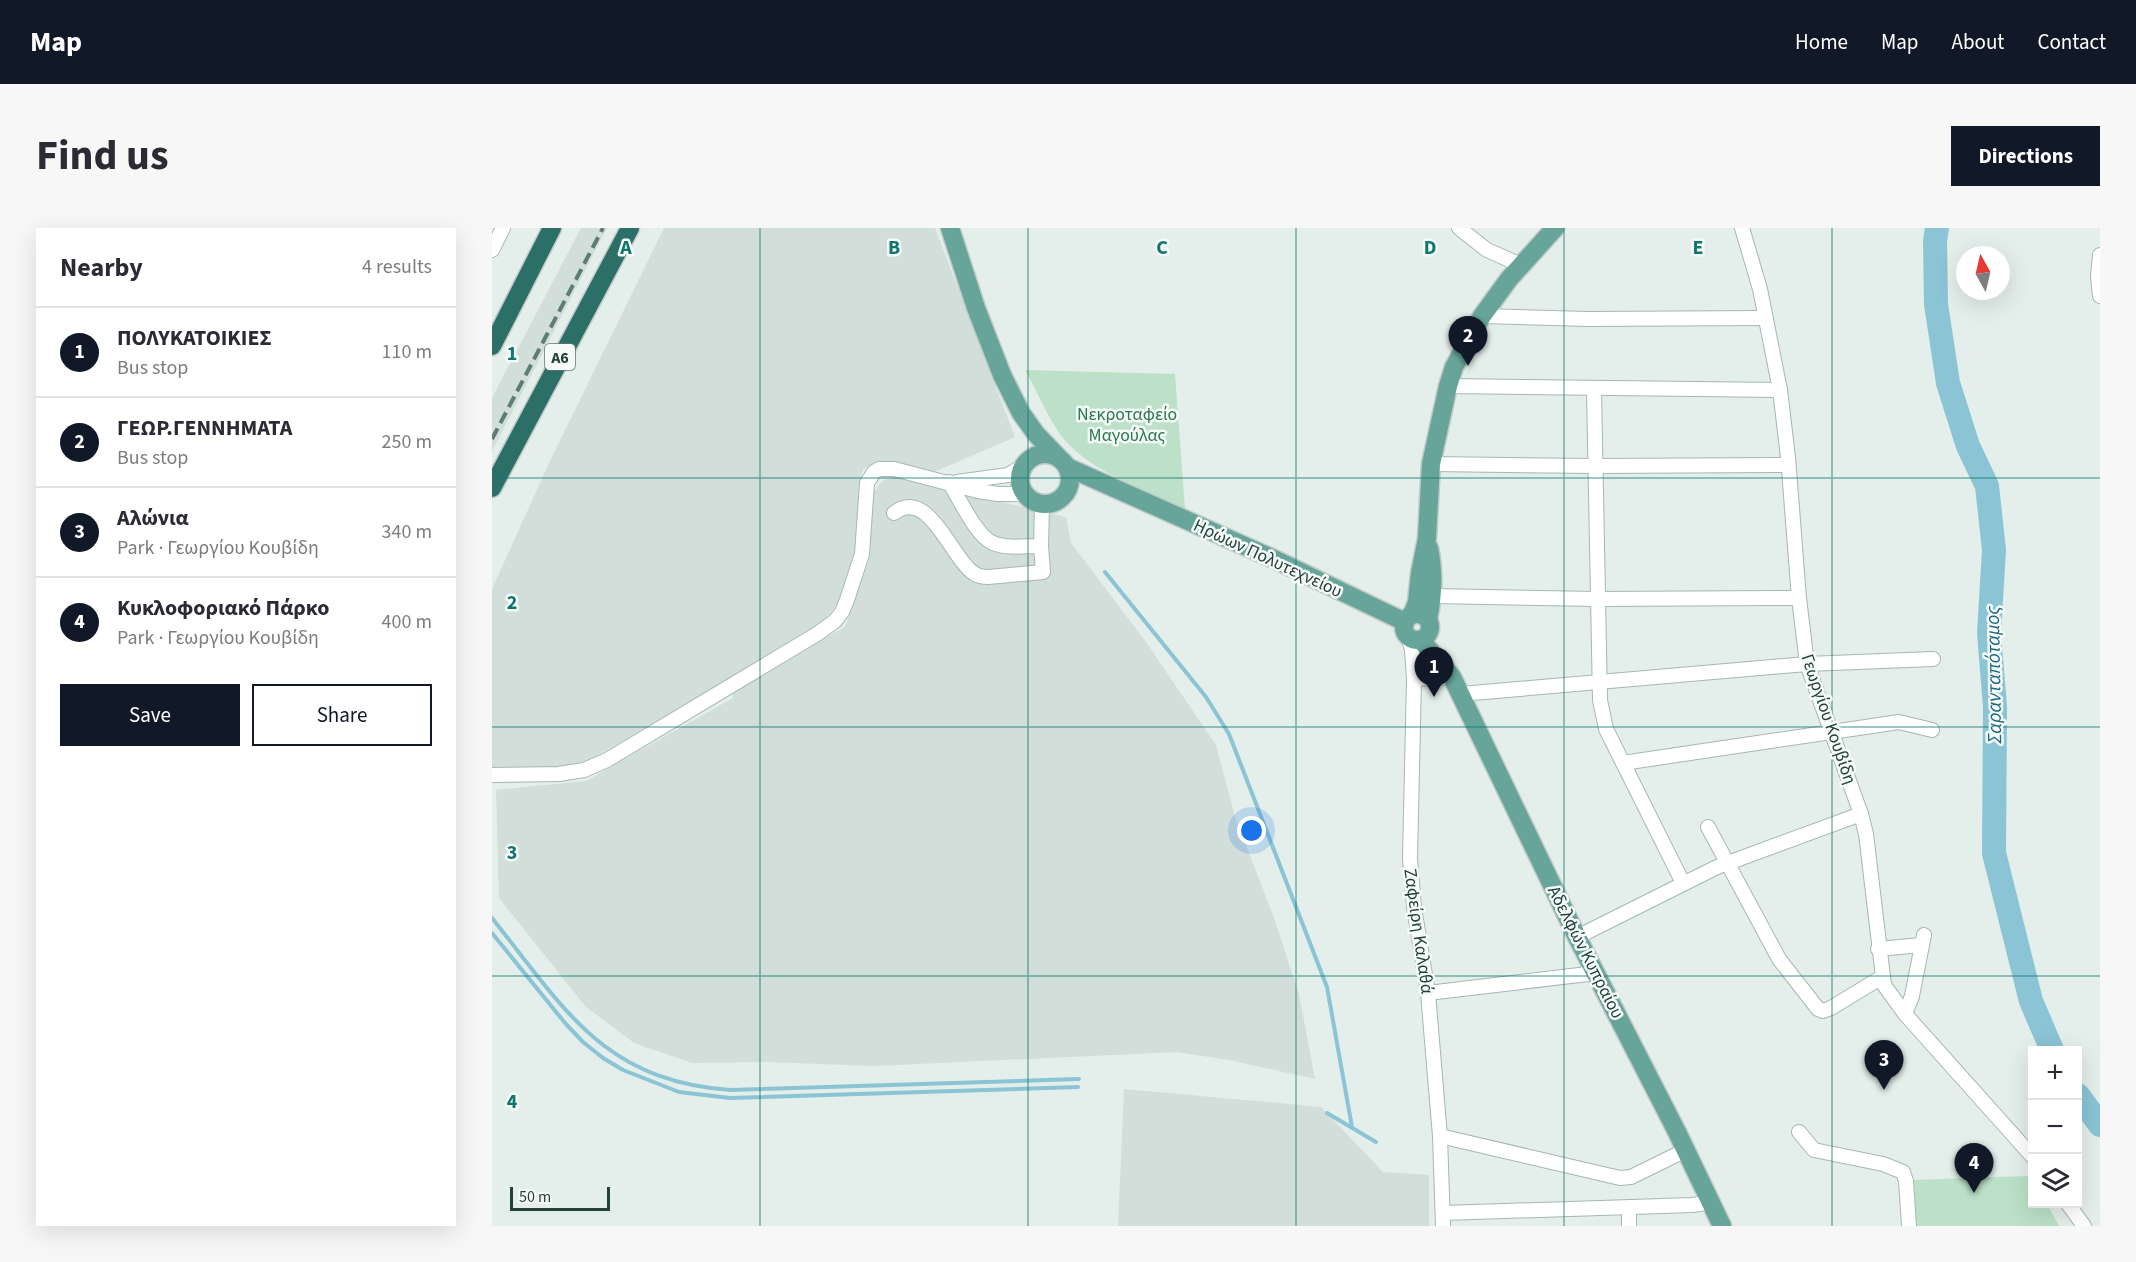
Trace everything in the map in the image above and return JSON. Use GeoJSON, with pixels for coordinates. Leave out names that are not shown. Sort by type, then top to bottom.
{"type":"FeatureCollection","features":[{"type":"Feature","properties":{"kind":"highway"},"geometry":{"type":"LineString","coordinates":[[492,346],[552,228]]}},
{"type":"Feature","properties":{"kind":"highway","name":"Α6"},"geometry":{"type":"LineString","coordinates":[[492,488],[630,228]]}},
{"type":"Feature","properties":{"kind":"main road","name":"Ηρώων Πολυτεχνείου"},"geometry":{"type":"LineString","coordinates":[[950,228],[993,352],[1021,413],[1036,434],[1062,462],[1417,627]]}},
{"type":"Feature","properties":{"kind":"main road"},"geometry":{"type":"LineString","coordinates":[[1417,627],[1420,573],[1427,538],[1431,464],[1454,367],[1482,316],[1521,265],[1555,228]]}},
{"type":"Feature","properties":{"kind":"main road","name":"Ηρώων Πολυτεχνείου"},"geometry":{"type":"LineString","coordinates":[[1021,413],[1026,439],[1024,464]]}},
{"type":"Feature","properties":{"kind":"main road"},"geometry":{"type":"LineString","coordinates":[[1051,454],[1062,462],[1071,480],[1067,493],[1056,502],[1042,505],[1032,501],[1024,494],[1020,485],[1020,475],[1024,464],[1038,455],[1051,454]]}},
{"type":"Feature","properties":{"kind":"main road","name":"Ηρώων Πολυτεχνείου"},"geometry":{"type":"LineString","coordinates":[[1067,493],[1081,487],[1098,485],[1130,495]]}},
{"type":"Feature","properties":{"kind":"main road"},"geometry":{"type":"LineString","coordinates":[[1417,627],[1432,596],[1432,561],[1427,538]]}},
{"type":"Feature","properties":{"kind":"main road","name":"Αδελφών Κυπραίου"},"geometry":{"type":"LineString","coordinates":[[1417,627],[1452,677],[1461,694],[1577,937],[1686,1150],[1722,1226]]}},
{"type":"Feature","properties":{"kind":"street"},"geometry":{"type":"LineString","coordinates":[[492,250],[503,228]]}},
{"type":"Feature","properties":{"kind":"street"},"geometry":{"type":"LineString","coordinates":[[1459,228],[1487,250],[1521,265]]}},
{"type":"Feature","properties":{"kind":"street","name":"Γεωργίου Κουβίδη"},"geometry":{"type":"LineString","coordinates":[[1742,228],[1760,289],[1780,390],[1798,598],[1807,664],[1857,799],[1866,834],[1884,985],[1905,1014],[2030,1154]]}},
{"type":"Feature","properties":{"kind":"street"},"geometry":{"type":"LineString","coordinates":[[2100,255],[2098,276],[2100,296]]}},
{"type":"Feature","properties":{"kind":"street"},"geometry":{"type":"LineString","coordinates":[[1482,316],[1588,319],[1765,318]]}},
{"type":"Feature","properties":{"kind":"street"},"geometry":{"type":"LineString","coordinates":[[1448,386],[1780,390]]}},
{"type":"Feature","properties":{"kind":"street"},"geometry":{"type":"LineString","coordinates":[[1594,389],[1599,681],[1606,729],[1683,883]]}},
{"type":"Feature","properties":{"kind":"street"},"geometry":{"type":"LineString","coordinates":[[949,482],[1008,476],[1024,464]]}},
{"type":"Feature","properties":{"kind":"street"},"geometry":{"type":"LineString","coordinates":[[1431,464],[1788,465]]}},
{"type":"Feature","properties":{"kind":"street"},"geometry":{"type":"LineString","coordinates":[[492,775],[559,774],[584,770],[607,760],[835,621],[843,612],[860,562],[867,483],[870,476],[879,469],[894,469],[978,491],[1024,494]]}},
{"type":"Feature","properties":{"kind":"street"},"geometry":{"type":"LineString","coordinates":[[949,482],[978,529],[991,542],[1001,545],[1041,546]]}},
{"type":"Feature","properties":{"kind":"street"},"geometry":{"type":"LineString","coordinates":[[894,513],[903,508],[911,508],[930,517],[951,543],[966,567],[979,577],[1043,572],[1042,505]]}},
{"type":"Feature","properties":{"kind":"street"},"geometry":{"type":"LineString","coordinates":[[1432,596],[1597,599],[1798,598]]}},
{"type":"Feature","properties":{"kind":"street","name":"Ζαφείρη Καλαθά"},"geometry":{"type":"LineString","coordinates":[[1417,627],[1412,650],[1414,679],[1410,859],[1414,907],[1428,993],[1440,1136],[1443,1220]]}},
{"type":"Feature","properties":{"kind":"street"},"geometry":{"type":"LineString","coordinates":[[1461,694],[1807,664],[1933,659]]}},
{"type":"Feature","properties":{"kind":"street"},"geometry":{"type":"LineString","coordinates":[[1414,679],[1452,677]]}},
{"type":"Feature","properties":{"kind":"street"},"geometry":{"type":"LineString","coordinates":[[1623,763],[1899,722],[1932,730]]}},
{"type":"Feature","properties":{"kind":"street"},"geometry":{"type":"LineString","coordinates":[[1577,937],[1683,883],[1728,863],[1861,814]]}},
{"type":"Feature","properties":{"kind":"street"},"geometry":{"type":"LineString","coordinates":[[1708,828],[1779,959],[1818,1009],[1823,1011],[1831,1008],[1882,976]]}},
{"type":"Feature","properties":{"kind":"street"},"geometry":{"type":"LineString","coordinates":[[1878,948],[1923,940],[1912,996],[1905,1014]]}},
{"type":"Feature","properties":{"kind":"street"},"geometry":{"type":"LineString","coordinates":[[1428,993],[1596,973]]}},
{"type":"Feature","properties":{"kind":"street"},"geometry":{"type":"LineString","coordinates":[[1799,1132],[1814,1150],[1883,1164],[1902,1172],[1906,1181],[1909,1226]]}},
{"type":"Feature","properties":{"kind":"street"},"geometry":{"type":"LineString","coordinates":[[1440,1136],[1620,1178],[1631,1177],[1686,1150]]}},
{"type":"Feature","properties":{"kind":"street"},"geometry":{"type":"LineString","coordinates":[[1443,1220],[1711,1202]]}},
{"type":"Feature","properties":{"kind":"street"},"geometry":{"type":"LineString","coordinates":[[1629,1207],[1629,1226]]}},
{"type":"Feature","properties":{"kind":"street"},"geometry":{"type":"LineString","coordinates":[[2071,1208],[2084,1226]]}},
{"type":"Feature","properties":{"kind":"shaded area"},"geometry":{"type":"Polygon","coordinates":[[[581,228],[607,228],[492,451],[492,398],[581,228]]]}},
{"type":"Feature","properties":{"kind":"shaded area"},"geometry":{"type":"Polygon","coordinates":[[[664,228],[935,228],[1015,437],[934,472],[896,463],[877,463],[863,469],[859,482],[856,544],[852,568],[841,599],[827,617],[805,635],[588,761],[559,769],[492,768],[492,589],[550,461],[664,228]]]}},
{"type":"Feature","properties":{"kind":"shaded area"},"geometry":{"type":"Polygon","coordinates":[[[894,477],[1066,517],[1071,543],[1146,642],[1216,745],[1235,817],[1273,915],[1299,994],[1315,1079],[1229,1060],[1177,1052],[874,1066],[767,1062],[692,1063],[634,1043],[586,1007],[499,898],[496,790],[586,781],[733,698],[733,690],[845,627],[869,560],[874,492],[882,481],[894,477]]]}},
{"type":"Feature","properties":{"kind":"shaded area"},"geometry":{"type":"Polygon","coordinates":[[[1124,1089],[1321,1107],[1383,1172],[1429,1175],[1429,1226],[1118,1226],[1124,1089]]]}},
{"type":"Feature","properties":{"kind":"green space","name":"Νεκροταφείο Μαγούλας"},"geometry":{"type":"Polygon","coordinates":[[[1025,370],[1175,374],[1185,509],[1120,480],[1076,451],[1054,424],[1025,370]]]}},
{"type":"Feature","properties":{"kind":"green space"},"geometry":{"type":"Polygon","coordinates":[[[2028,1176],[2028,1208],[2049,1208],[2059,1226],[1916,1226],[1914,1180],[2028,1176]]]}},
{"type":"Feature","properties":{"kind":"waterway","name":"Σαρανταπόταμος"},"geometry":{"type":"LineString","coordinates":[[1937,228],[1935,241],[1936,304],[1948,383],[1968,446],[1987,486],[1994,550],[1989,633],[1995,707],[1994,853],[2031,1001],[2050,1046]]}},
{"type":"Feature","properties":{"kind":"waterway"},"geometry":{"type":"LineString","coordinates":[[1105,572],[1206,697],[1229,734],[1327,987],[1352,1127]]}},
{"type":"Feature","properties":{"kind":"waterway"},"geometry":{"type":"LineString","coordinates":[[492,918],[565,1010],[590,1034],[618,1055],[649,1072],[686,1084],[730,1090],[1079,1079]]}},
{"type":"Feature","properties":{"kind":"waterway"},"geometry":{"type":"LineString","coordinates":[[492,933],[583,1042],[623,1070],[679,1092],[730,1098],[1078,1087]]}},
{"type":"Feature","properties":{"kind":"waterway","name":"Σαρανταπόταμος"},"geometry":{"type":"LineString","coordinates":[[2082,1100],[2100,1125]]}},
{"type":"Feature","properties":{"kind":"waterway"},"geometry":{"type":"LineString","coordinates":[[1327,1113],[1376,1142]]}},
{"type":"Feature","properties":{"kind":"railway"},"geometry":{"type":"LineString","coordinates":[[492,439],[603,228]]}},
{"type":"Feature","properties":{"kind":"place","name":"ΓΕΩΡ.ΓΕΝΝΗΜΑΤΑ"},"geometry":{"type":"Point","coordinates":[1468,366]}},
{"type":"Feature","properties":{"kind":"place","name":"ΠΟΛΥΚΑΤΟΙΚΙΕΣ"},"geometry":{"type":"Point","coordinates":[1434,697]}},
{"type":"Feature","properties":{"kind":"place","name":"Αλώνια"},"geometry":{"type":"Point","coordinates":[1884,1090]}},
{"type":"Feature","properties":{"kind":"place","name":"Κυκλοφοριακό Πάρκο"},"geometry":{"type":"Point","coordinates":[1974,1193]}}]}
